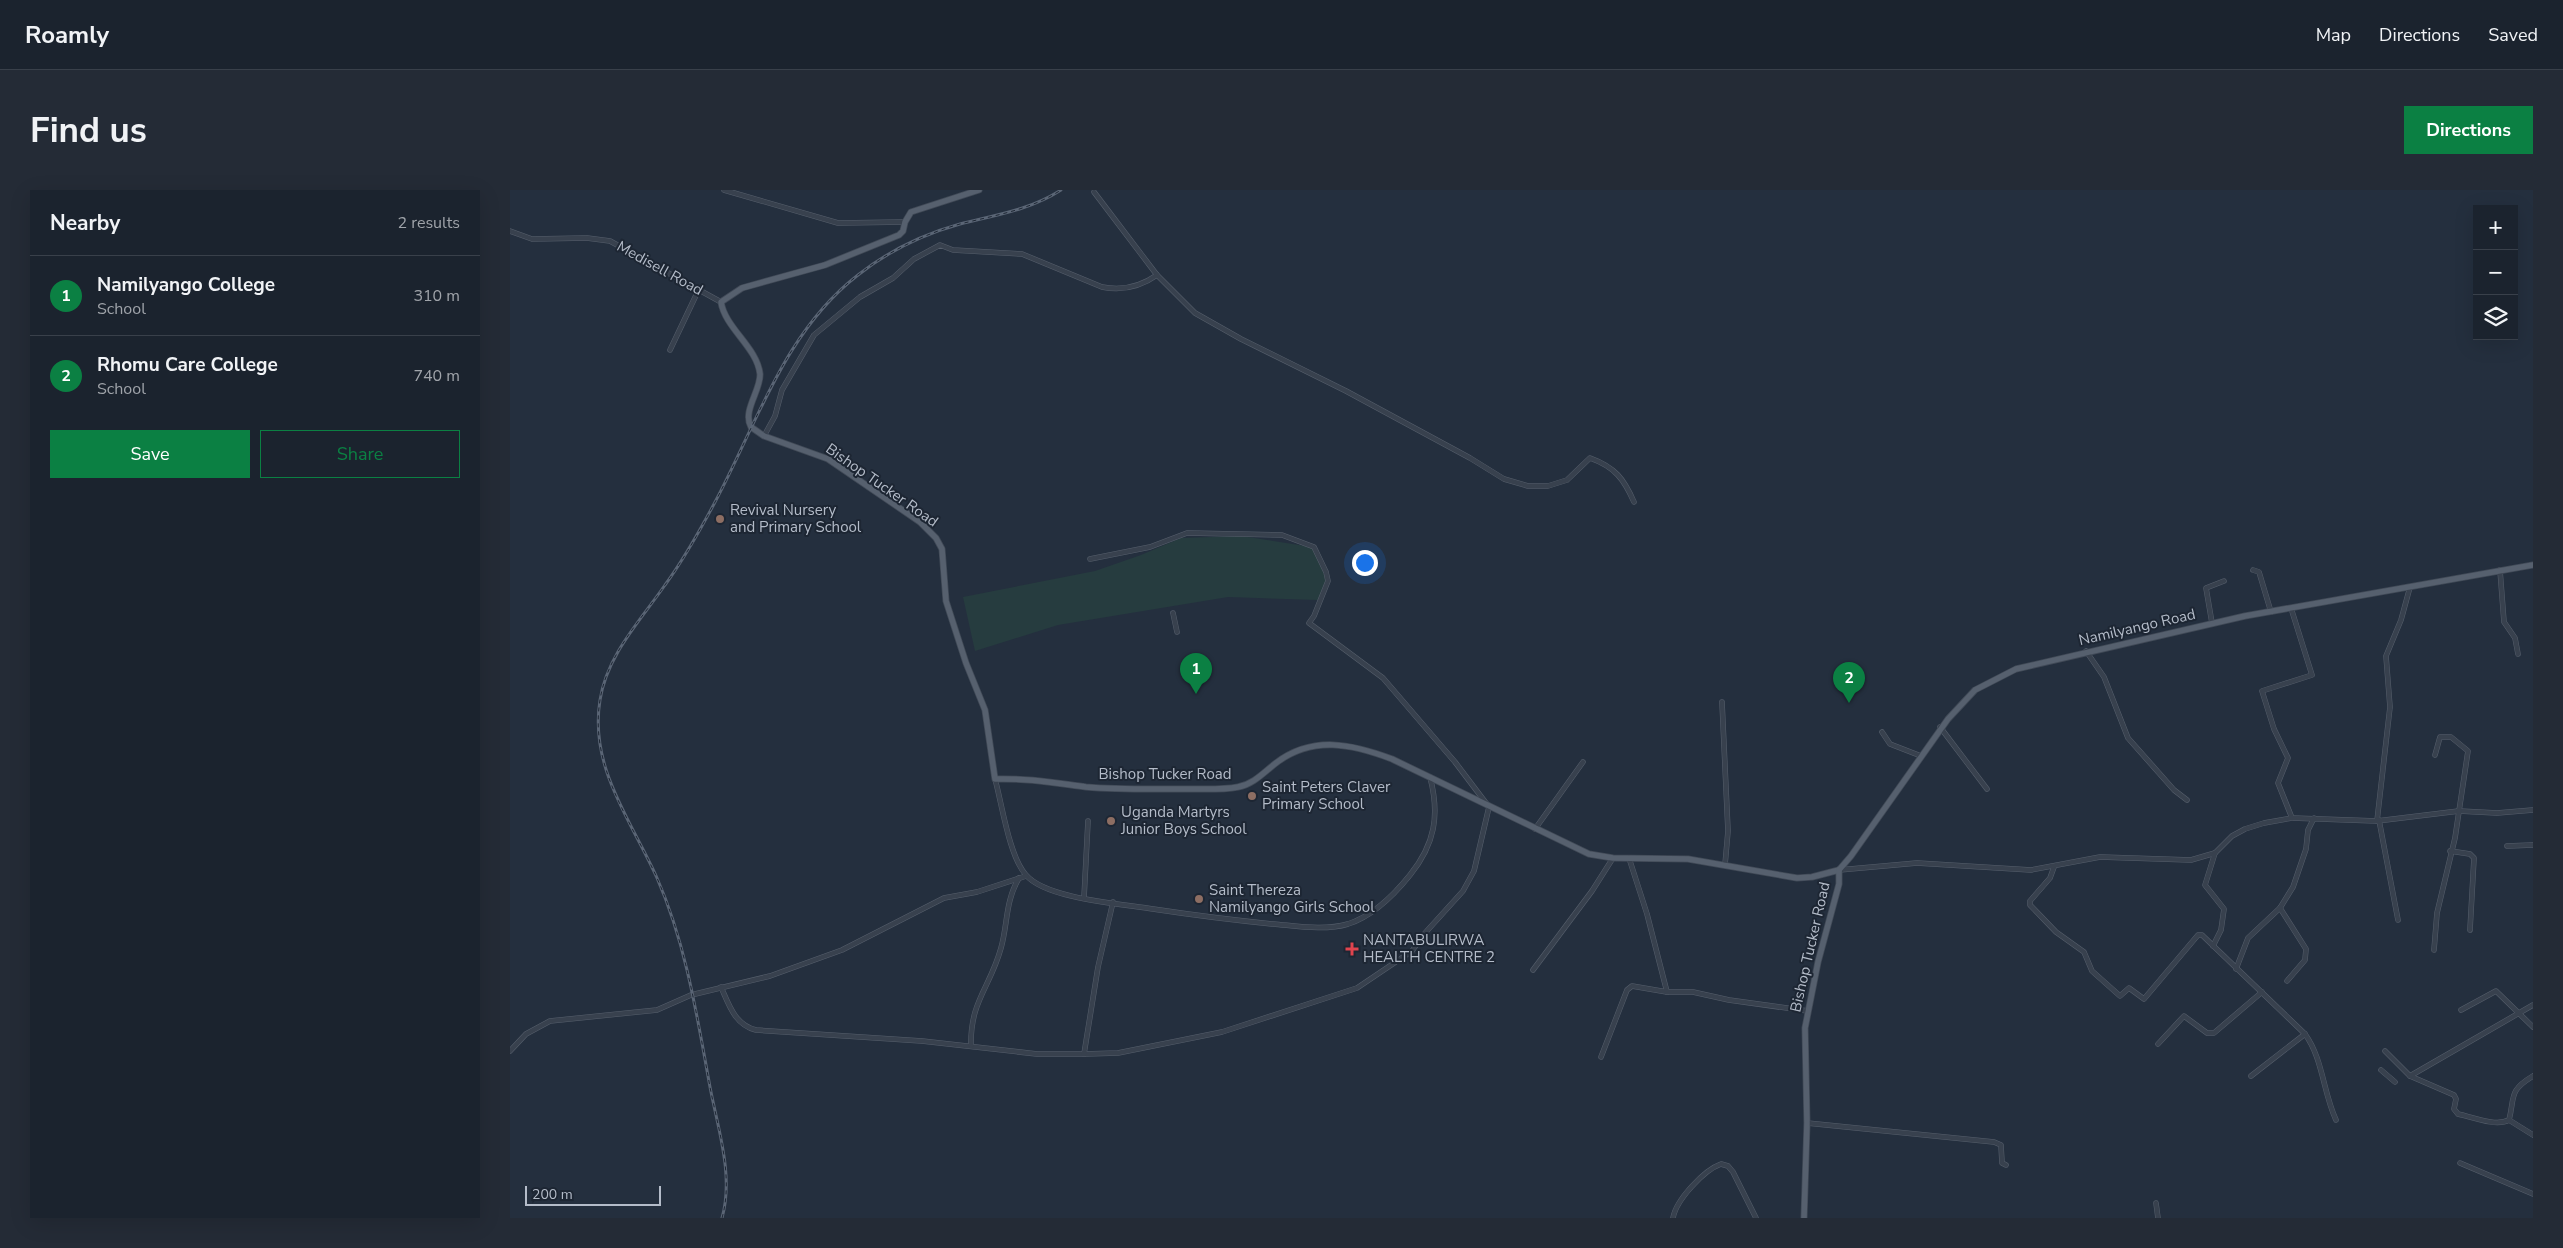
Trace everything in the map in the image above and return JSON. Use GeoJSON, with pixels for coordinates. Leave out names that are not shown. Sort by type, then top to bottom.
{"type":"FeatureCollection","features":[{"type":"Feature","properties":{"kind":"main road"},"geometry":{"type":"LineString","coordinates":[[764,436],[752,427],[749,420],[759,384],[759,369],[721,302],[742,288],[825,265],[899,235],[903,231],[904,222],[911,212],[979,190]]}},
{"type":"Feature","properties":{"kind":"main road","name":"Bishop Tucker Road"},"geometry":{"type":"LineString","coordinates":[[764,436],[816,454],[838,466],[929,529],[940,544],[946,601],[966,663],[985,710],[995,779],[1043,780],[1091,787],[1150,790],[1233,788],[1248,784],[1293,752],[1309,746],[1325,744],[1360,747],[1430,777],[1589,854],[1613,858],[1672,857],[1797,878],[1812,878],[1839,870],[1839,884],[1818,962],[1808,1011],[1805,1043],[1807,1123],[1804,1218]]}},
{"type":"Feature","properties":{"kind":"main road","name":"Namilyango Road"},"geometry":{"type":"LineString","coordinates":[[1839,870],[1851,856],[1940,727],[1975,690],[2026,665],[2212,623],[2533,564]]}},
{"type":"Feature","properties":{"kind":"street"},"geometry":{"type":"LineString","coordinates":[[724,190],[838,223],[904,222]]}},
{"type":"Feature","properties":{"kind":"street"},"geometry":{"type":"LineString","coordinates":[[1094,192],[1157,275],[1195,314],[1363,400],[1470,458],[1504,479],[1528,486],[1548,486],[1567,480],[1590,458],[1604,463],[1625,481],[1634,502]]}},
{"type":"Feature","properties":{"kind":"street","name":"Medisell Road"},"geometry":{"type":"LineString","coordinates":[[510,231],[532,239],[587,238],[610,241],[721,302]]}},
{"type":"Feature","properties":{"kind":"street"},"geometry":{"type":"LineString","coordinates":[[764,436],[775,416],[782,390],[814,334],[860,297],[893,278],[906,265],[940,245],[953,250],[1022,254],[1102,287],[1114,289],[1146,283],[1157,275]]}},
{"type":"Feature","properties":{"kind":"street"},"geometry":{"type":"LineString","coordinates":[[670,350],[699,289]]}},
{"type":"Feature","properties":{"kind":"street"},"geometry":{"type":"LineString","coordinates":[[721,987],[735,1017],[750,1028],[971,1046],[1037,1054],[1118,1053],[1222,1032],[1357,988],[1412,952],[1425,933],[1463,891],[1474,871],[1489,807],[1448,754],[1383,678],[1309,624],[1328,581],[1317,551],[1312,545],[1282,535],[1187,534],[1150,548],[1090,559]]}},
{"type":"Feature","properties":{"kind":"street"},"geometry":{"type":"LineString","coordinates":[[2253,570],[2257,569],[2261,575],[2271,612]]}},
{"type":"Feature","properties":{"kind":"street"},"geometry":{"type":"LineString","coordinates":[[2500,570],[2504,622],[2515,638],[2518,654]]}},
{"type":"Feature","properties":{"kind":"street"},"geometry":{"type":"LineString","coordinates":[[2212,623],[2206,588],[2224,581]]}},
{"type":"Feature","properties":{"kind":"street"},"geometry":{"type":"LineString","coordinates":[[2398,920],[2378,821],[2390,707],[2386,656],[2401,620],[2410,587]]}},
{"type":"Feature","properties":{"kind":"street"},"geometry":{"type":"LineString","coordinates":[[2291,608],[2312,675],[2262,691],[2274,729],[2288,758],[2278,783],[2292,818]]}},
{"type":"Feature","properties":{"kind":"street"},"geometry":{"type":"LineString","coordinates":[[1173,613],[1176,632]]}},
{"type":"Feature","properties":{"kind":"street"},"geometry":{"type":"LineString","coordinates":[[2086,651],[2104,677],[2128,738],[2174,790],[2187,800]]}},
{"type":"Feature","properties":{"kind":"street"},"geometry":{"type":"LineString","coordinates":[[1722,702],[1728,831],[1725,865]]}},
{"type":"Feature","properties":{"kind":"street"},"geometry":{"type":"LineString","coordinates":[[1940,727],[1987,789]]}},
{"type":"Feature","properties":{"kind":"street"},"geometry":{"type":"LineString","coordinates":[[1882,732],[1890,744],[1921,756]]}},
{"type":"Feature","properties":{"kind":"street"},"geometry":{"type":"LineString","coordinates":[[2434,950],[2436,913],[2459,811],[2468,751],[2451,737],[2440,737],[2435,755]]}},
{"type":"Feature","properties":{"kind":"street"},"geometry":{"type":"LineString","coordinates":[[1534,829],[1582,762]]}},
{"type":"Feature","properties":{"kind":"street"},"geometry":{"type":"LineString","coordinates":[[995,779],[1011,842],[1026,876],[1044,887],[1084,898],[1216,918],[1305,927],[1331,927],[1359,919],[1396,892],[1418,866],[1431,842],[1434,811],[1430,777]]}},
{"type":"Feature","properties":{"kind":"street"},"geometry":{"type":"LineString","coordinates":[[2213,946],[2221,930],[2224,909],[2205,885],[2215,853],[2232,836],[2245,829],[2264,822],[2292,818],[2378,821],[2459,811],[2497,812],[2533,810]]}},
{"type":"Feature","properties":{"kind":"street"},"geometry":{"type":"LineString","coordinates":[[2236,969],[2248,938],[2280,908],[2300,871],[2306,849],[2308,830],[2314,818]]}},
{"type":"Feature","properties":{"kind":"street"},"geometry":{"type":"LineString","coordinates":[[1084,898],[1088,821]]}},
{"type":"Feature","properties":{"kind":"street"},"geometry":{"type":"LineString","coordinates":[[2507,846],[2533,845]]}},
{"type":"Feature","properties":{"kind":"street"},"geometry":{"type":"LineString","coordinates":[[2450,851],[2470,854],[2474,858],[2470,930]]}},
{"type":"Feature","properties":{"kind":"street"},"geometry":{"type":"LineString","coordinates":[[1839,870],[1917,863],[2018,870],[2054,867],[2100,857],[2169,861],[2191,860],[2215,853]]}},
{"type":"Feature","properties":{"kind":"street"},"geometry":{"type":"LineString","coordinates":[[1533,970],[1592,891],[1613,858]]}},
{"type":"Feature","properties":{"kind":"street"},"geometry":{"type":"LineString","coordinates":[[1629,858],[1648,914],[1667,992]]}},
{"type":"Feature","properties":{"kind":"street"},"geometry":{"type":"LineString","coordinates":[[2054,867],[2050,878],[2030,901],[2030,905],[2056,932],[2084,952],[2092,971],[2120,996],[2129,988],[2142,999],[2145,998],[2198,935],[2202,935],[2305,1034],[2316,1053],[2326,1097],[2336,1120]]}},
{"type":"Feature","properties":{"kind":"street"},"geometry":{"type":"LineString","coordinates":[[510,1051],[526,1034],[550,1021],[657,1010],[691,995],[770,976],[842,950],[944,898],[977,892],[1026,876]]}},
{"type":"Feature","properties":{"kind":"street"},"geometry":{"type":"LineString","coordinates":[[971,1046],[970,1027],[975,1008],[992,974],[1002,948],[1010,893],[1019,878]]}},
{"type":"Feature","properties":{"kind":"street"},"geometry":{"type":"LineString","coordinates":[[1084,1054],[1098,967],[1113,902]]}},
{"type":"Feature","properties":{"kind":"street"},"geometry":{"type":"LineString","coordinates":[[2280,908],[2306,949],[2305,960],[2287,981]]}},
{"type":"Feature","properties":{"kind":"street"},"geometry":{"type":"LineString","coordinates":[[1601,1057],[1629,987],[1667,992],[1694,992],[1729,1000],[1808,1011]]}},
{"type":"Feature","properties":{"kind":"street"},"geometry":{"type":"LineString","coordinates":[[2461,1010],[2496,991],[2533,1027]]}},
{"type":"Feature","properties":{"kind":"street"},"geometry":{"type":"LineString","coordinates":[[2158,1044],[2184,1016],[2212,1034],[2262,992]]}},
{"type":"Feature","properties":{"kind":"street"},"geometry":{"type":"LineString","coordinates":[[2410,1076],[2533,1005]]}},
{"type":"Feature","properties":{"kind":"street"},"geometry":{"type":"LineString","coordinates":[[2251,1076],[2305,1034]]}},
{"type":"Feature","properties":{"kind":"street"},"geometry":{"type":"LineString","coordinates":[[2385,1051],[2410,1076],[2454,1094],[2456,1099],[2454,1109],[2458,1114],[2502,1122],[2508,1120],[2533,1135]]}},
{"type":"Feature","properties":{"kind":"street"},"geometry":{"type":"LineString","coordinates":[[2381,1070],[2395,1082]]}},
{"type":"Feature","properties":{"kind":"street"},"geometry":{"type":"LineString","coordinates":[[2508,1120],[2513,1094],[2522,1083],[2533,1076]]}},
{"type":"Feature","properties":{"kind":"street"},"geometry":{"type":"LineString","coordinates":[[1807,1123],[1994,1142],[2001,1145],[2002,1163],[2006,1165]]}},
{"type":"Feature","properties":{"kind":"street"},"geometry":{"type":"LineString","coordinates":[[2460,1163],[2533,1194]]}},
{"type":"Feature","properties":{"kind":"street"},"geometry":{"type":"LineString","coordinates":[[1673,1218],[1679,1201],[1711,1169],[1721,1164],[1728,1166],[1733,1172],[1756,1218]]}},
{"type":"Feature","properties":{"kind":"street"},"geometry":{"type":"LineString","coordinates":[[2156,1203],[2158,1218]]}},
{"type":"Feature","properties":{"kind":"green space"},"geometry":{"type":"Polygon","coordinates":[[[1242,536],[1312,547],[1326,579],[1318,600],[1228,597],[1058,625],[975,651],[963,597],[1095,571],[1141,555],[1181,538],[1242,536]]]}},
{"type":"Feature","properties":{"kind":"railway"},"geometry":{"type":"LineString","coordinates":[[722,1218],[726,1186],[724,1152],[690,981],[667,903],[606,770],[598,725],[600,700],[604,684],[617,653],[672,575],[697,535],[791,351],[832,298],[869,267],[920,238],[946,228],[1025,207],[1061,190]]}},
{"type":"Feature","properties":{"kind":"place","name":"Revival Nursery and Primary School"},"geometry":{"type":"Point","coordinates":[720,519]}},
{"type":"Feature","properties":{"kind":"place","name":"Namilyango College"},"geometry":{"type":"Point","coordinates":[1196,694]}},
{"type":"Feature","properties":{"kind":"place","name":"Rhomu Care College"},"geometry":{"type":"Point","coordinates":[1849,703]}},
{"type":"Feature","properties":{"kind":"place","name":"Saint Peters Claver Primary School"},"geometry":{"type":"Point","coordinates":[1252,796]}},
{"type":"Feature","properties":{"kind":"place","name":"Uganda Martyrs Junior Boys School"},"geometry":{"type":"Point","coordinates":[1111,821]}},
{"type":"Feature","properties":{"kind":"place","name":"Saint Thereza Namilyango Girls School"},"geometry":{"type":"Point","coordinates":[1199,899]}},
{"type":"Feature","properties":{"kind":"place","name":"NANTABULIRWA HEALTH CENTRE 2"},"geometry":{"type":"Point","coordinates":[1352,949]}}]}
